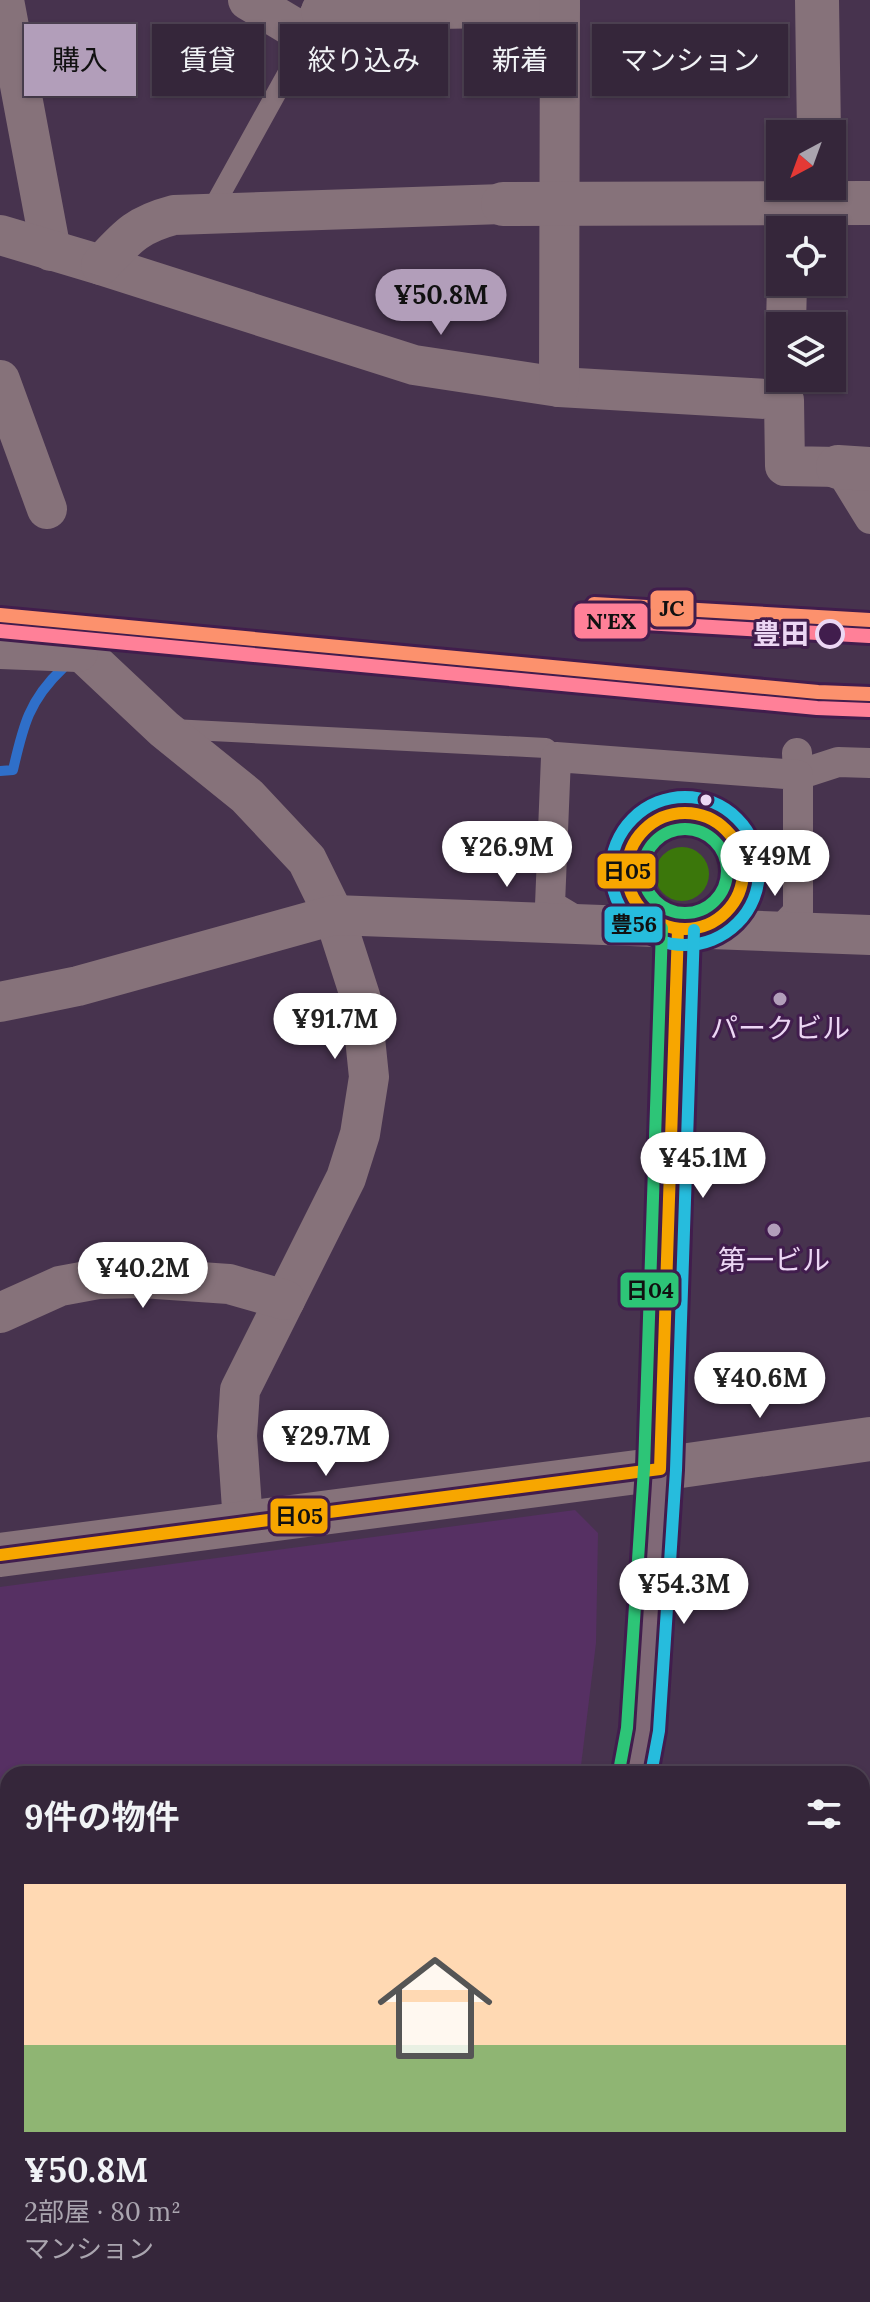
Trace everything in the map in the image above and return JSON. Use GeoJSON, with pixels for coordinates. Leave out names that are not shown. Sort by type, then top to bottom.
{"type":"FeatureCollection","features":[{"type":"Feature","properties":{"kind":"main road"},"geometry":{"type":"LineString","coordinates":[[636,1766],[643,1730],[660,1469],[678,929]]}},
{"type":"Feature","properties":{"kind":"street"},"geometry":{"type":"LineString","coordinates":[[4,0],[51,251]]}},
{"type":"Feature","properties":{"kind":"street"},"geometry":{"type":"LineString","coordinates":[[248,0],[319,16],[560,4],[559,387]]}},
{"type":"Feature","properties":{"kind":"street"},"geometry":{"type":"LineString","coordinates":[[817,0],[819,120]]}},
{"type":"Feature","properties":{"kind":"street"},"geometry":{"type":"LineString","coordinates":[[101,265],[133,231],[174,215],[503,204],[804,206],[870,203]]}},
{"type":"Feature","properties":{"kind":"street"},"geometry":{"type":"LineString","coordinates":[[0,235],[414,365],[559,387],[766,389]]}},
{"type":"Feature","properties":{"kind":"street"},"geometry":{"type":"LineString","coordinates":[[0,380],[47,509]]}},
{"type":"Feature","properties":{"kind":"street"},"geometry":{"type":"LineString","coordinates":[[784,392],[785,466],[854,468],[870,519]]}},
{"type":"Feature","properties":{"kind":"street"},"geometry":{"type":"LineString","coordinates":[[46,632],[82,652],[164,729],[247,796],[307,860],[334,915],[361,999],[369,1077],[360,1134],[346,1178],[240,1390],[237,1436],[243,1523]]}},
{"type":"Feature","properties":{"kind":"street"},"geometry":{"type":"LineString","coordinates":[[0,649],[82,652]]}},
{"type":"Feature","properties":{"kind":"street"},"geometry":{"type":"LineString","coordinates":[[580,923],[550,905],[556,757],[870,763]]}},
{"type":"Feature","properties":{"kind":"street"},"geometry":{"type":"LineString","coordinates":[[781,930],[798,912],[798,764]]}},
{"type":"Feature","properties":{"kind":"street"},"geometry":{"type":"LineString","coordinates":[[0,1002],[78,986],[334,915],[870,935]]}},
{"type":"Feature","properties":{"kind":"street"},"geometry":{"type":"LineString","coordinates":[[0,1313],[60,1286],[98,1279],[142,1278],[229,1284],[285,1300]]}},
{"type":"Feature","properties":{"kind":"street"},"geometry":{"type":"LineString","coordinates":[[0,1555],[870,1439]]}},
{"type":"Feature","properties":{"kind":"lane"},"geometry":{"type":"LineString","coordinates":[[209,215],[319,16]]}},
{"type":"Feature","properties":{"kind":"lane"},"geometry":{"type":"LineString","coordinates":[[164,729],[546,748],[556,757]]}},
{"type":"Feature","properties":{"kind":"shaded area"},"geometry":{"type":"Polygon","coordinates":[[[575,1510],[598,1533],[596,1643],[581,1766],[0,1766],[0,1587],[575,1510]]]}},
{"type":"Feature","properties":{"kind":"green space"},"geometry":{"type":"Polygon","coordinates":[[[682,847],[701,855],[709,874],[701,893],[682,901],[663,893],[655,874],[663,855],[682,847]]]}},
{"type":"Feature","properties":{"kind":"waterway"},"geometry":{"type":"LineString","coordinates":[[0,771],[13,770],[29,714],[42,691],[63,668]]}},
{"type":"Feature","properties":{"kind":"transit line","name":"JC"},"geometry":{"type":"LineString","coordinates":[[594,604],[870,620]]}},
{"type":"Feature","properties":{"kind":"transit line","name":"JC"},"geometry":{"type":"LineString","coordinates":[[0,615],[818,692],[870,694]]}},
{"type":"Feature","properties":{"kind":"transit line","name":"N'EX"},"geometry":{"type":"LineString","coordinates":[[593,620],[869,636]]}},
{"type":"Feature","properties":{"kind":"transit line","name":"N'EX"},"geometry":{"type":"LineString","coordinates":[[0,631],[817,708],[869,710]]}},
{"type":"Feature","properties":{"kind":"transit line","name":"豊56"},"geometry":{"type":"LineString","coordinates":[[685,797],[713,802],[737,819],[754,843],[759,871],[754,899],[737,923],[713,940],[685,945],[657,940],[633,923],[616,899],[611,871],[616,843],[633,819],[657,802],[685,797]]}},
{"type":"Feature","properties":{"kind":"transit line","name":"日05"},"geometry":{"type":"LineString","coordinates":[[685,813],[707,817],[726,830],[739,849],[743,871],[739,893],[726,912],[707,925],[685,929],[663,925],[644,912],[631,893],[627,871],[631,849],[644,830],[663,817],[685,813]]}},
{"type":"Feature","properties":{"kind":"transit line","name":"日04"},"geometry":{"type":"LineString","coordinates":[[685,829],[701,832],[715,841],[724,855],[727,871],[724,887],[715,901],[701,910],[685,913],[669,910],[655,901],[646,887],[643,871],[646,855],[655,841],[669,832],[685,829]]}},
{"type":"Feature","properties":{"kind":"transit line","name":"日04"},"geometry":{"type":"LineString","coordinates":[[620,1766],[627,1728],[644,1468],[662,928]]}},
{"type":"Feature","properties":{"kind":"transit line","name":"日05"},"geometry":{"type":"LineString","coordinates":[[0,1555],[660,1469],[678,929]]}},
{"type":"Feature","properties":{"kind":"transit line","name":"豊56"},"geometry":{"type":"LineString","coordinates":[[652,1766],[659,1731],[676,1470],[694,930]]}},
{"type":"Feature","properties":{"kind":"place","name":"豊田"},"geometry":{"type":"Point","coordinates":[830,634]}},
{"type":"Feature","properties":{"kind":"place","name":"パークビル"},"geometry":{"type":"Point","coordinates":[780,999]}},
{"type":"Feature","properties":{"kind":"place","name":"第一ビル"},"geometry":{"type":"Point","coordinates":[774,1230]}}]}
